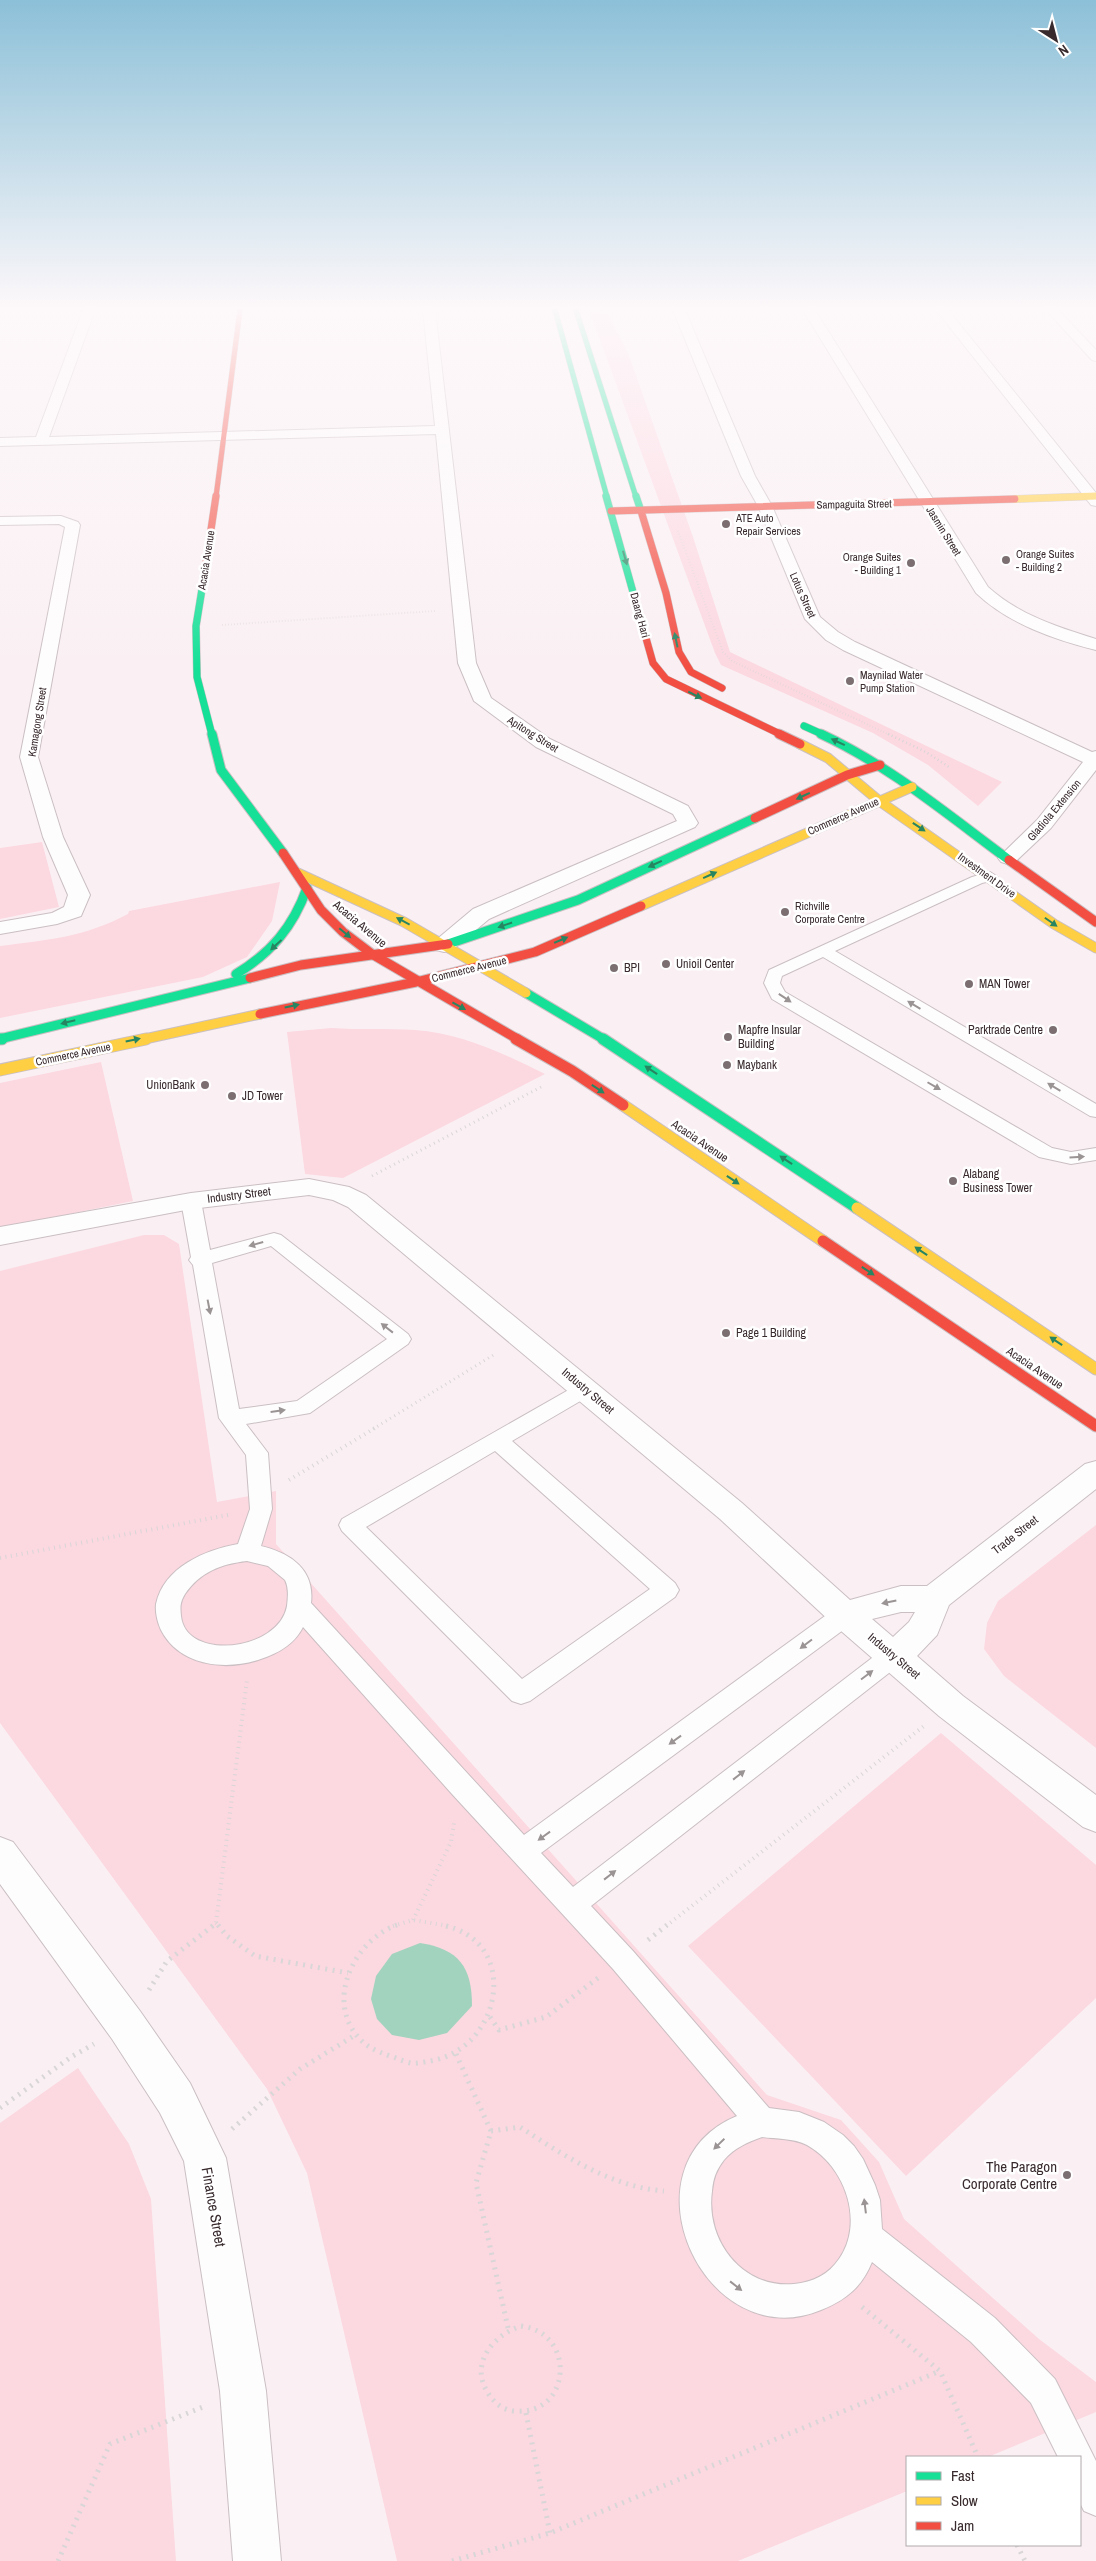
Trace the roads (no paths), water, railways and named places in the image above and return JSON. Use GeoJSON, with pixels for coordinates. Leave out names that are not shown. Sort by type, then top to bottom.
{"type":"FeatureCollection","features":[{"type":"Feature","properties":{"kind":"main road","name":"Acacia Avenue"},"geometry":{"type":"LineString","coordinates":[[226,430],[196,626],[197,677],[221,770],[298,873],[321,910],[343,932],[372,954],[416,982],[572,1071],[1096,1426]]}},
{"type":"Feature","properties":{"kind":"main road","name":"Daang Hari"},"geometry":{"type":"LineString","coordinates":[[588,430],[653,663],[666,679],[828,758],[878,800]]}},
{"type":"Feature","properties":{"kind":"main road"},"geometry":{"type":"LineString","coordinates":[[615,430],[666,593],[679,652],[691,672],[737,695]]}},
{"type":"Feature","properties":{"kind":"main road","name":"Sampaguita Street"},"geometry":{"type":"LineString","coordinates":[[611,511],[1094,498]]}},
{"type":"Feature","properties":{"kind":"main road"},"geometry":{"type":"LineString","coordinates":[[791,720],[854,749],[912,787]]}},
{"type":"Feature","properties":{"kind":"main road"},"geometry":{"type":"LineString","coordinates":[[0,1038],[301,965],[444,945],[578,900],[847,775],[880,765]]}},
{"type":"Feature","properties":{"kind":"main road","name":"Investment Drive"},"geometry":{"type":"LineString","coordinates":[[912,787],[1096,922]]}},
{"type":"Feature","properties":{"kind":"main road","name":"Commerce Avenue"},"geometry":{"type":"LineString","coordinates":[[0,1070],[309,1003],[416,982],[535,952],[878,800],[912,787]]}},
{"type":"Feature","properties":{"kind":"main road","name":"Investment Drive"},"geometry":{"type":"LineString","coordinates":[[878,800],[990,877],[1054,924],[1096,948]]}},
{"type":"Feature","properties":{"kind":"main road","name":"Acacia Avenue"},"geometry":{"type":"LineString","coordinates":[[298,873],[395,917],[482,966],[619,1048],[1096,1368]]}},
{"type":"Feature","properties":{"kind":"main road"},"geometry":{"type":"LineString","coordinates":[[200,989],[238,973],[259,960],[279,942],[299,914],[307,888]]}},
{"type":"Feature","properties":{"kind":"street"},"geometry":{"type":"LineString","coordinates":[[41,441],[45,430]]}},
{"type":"Feature","properties":{"kind":"street"},"geometry":{"type":"LineString","coordinates":[[0,442],[442,430]]}},
{"type":"Feature","properties":{"kind":"street","name":"Apitong Street"},"geometry":{"type":"LineString","coordinates":[[442,430],[463,610],[467,663],[483,701],[543,742],[681,810],[688,823],[481,914],[444,945]]}},
{"type":"Feature","properties":{"kind":"street","name":"Lotus Street"},"geometry":{"type":"LineString","coordinates":[[728,430],[748,476],[765,506],[813,619],[832,636],[1095,759]]}},
{"type":"Feature","properties":{"kind":"street","name":"Jasmin Street"},"geometry":{"type":"LineString","coordinates":[[882,430],[982,590],[992,601],[1020,619],[1096,645]]}},
{"type":"Feature","properties":{"kind":"street"},"geometry":{"type":"LineString","coordinates":[[1039,430],[1094,498]]}},
{"type":"Feature","properties":{"kind":"street","name":"Kamagong Street"},"geometry":{"type":"LineString","coordinates":[[0,521],[61,520],[73,525],[29,757],[53,837],[79,895],[73,911],[57,918],[0,928]]}},
{"type":"Feature","properties":{"kind":"street","name":"Gladiola Extension"},"geometry":{"type":"LineString","coordinates":[[1008,858],[1021,849],[1043,824],[1095,759]]}},
{"type":"Feature","properties":{"kind":"street","name":"Industry Street"},"geometry":{"type":"LineString","coordinates":[[0,1236],[190,1201],[309,1187],[340,1193],[357,1201],[586,1388],[731,1511],[845,1615],[894,1655],[951,1706],[1096,1816]]}},
{"type":"Feature","properties":{"kind":"street","name":"Trade Street"},"geometry":{"type":"LineString","coordinates":[[934,1599],[1096,1472]]}},
{"type":"Feature","properties":{"kind":"street"},"geometry":{"type":"LineString","coordinates":[[845,1615],[874,1605],[901,1599],[934,1599],[931,1618],[925,1628],[909,1646],[894,1655]]}},
{"type":"Feature","properties":{"kind":"street","name":"Finance Street"},"geometry":{"type":"LineString","coordinates":[[0,1854],[126,2025],[175,2098],[205,2158],[243,2391],[257,2561]]}},
{"type":"Feature","properties":{"kind":"lane"},"geometry":{"type":"LineString","coordinates":[[990,877],[977,880],[775,972],[772,983],[778,995],[1046,1152],[1071,1158],[1096,1154]]}},
{"type":"Feature","properties":{"kind":"lane"},"geometry":{"type":"LineString","coordinates":[[822,950],[1096,1112]]}},
{"type":"Feature","properties":{"kind":"lane"},"geometry":{"type":"LineString","coordinates":[[190,1201],[199,1260],[230,1418],[257,1453],[261,1509],[247,1552]]}},
{"type":"Feature","properties":{"kind":"lane"},"geometry":{"type":"LineString","coordinates":[[199,1260],[274,1239],[401,1339],[302,1408],[230,1418]]}},
{"type":"Feature","properties":{"kind":"lane"},"geometry":{"type":"LineString","coordinates":[[496,1440],[667,1590],[522,1694],[350,1525],[496,1440],[586,1388]]}},
{"type":"Feature","properties":{"kind":"lane"},"geometry":{"type":"LineString","coordinates":[[247,1552],[268,1555],[285,1565],[297,1578],[302,1593],[300,1607],[290,1629],[271,1644],[250,1654],[228,1657],[206,1654],[188,1646],[176,1635],[170,1622],[168,1605],[186,1576],[203,1563],[224,1555],[247,1552]]}},
{"type":"Feature","properties":{"kind":"lane"},"geometry":{"type":"LineString","coordinates":[[300,1607],[461,1786],[623,1960],[762,2122]]}},
{"type":"Feature","properties":{"kind":"lane"},"geometry":{"type":"LineString","coordinates":[[522,1851],[845,1615]]}},
{"type":"Feature","properties":{"kind":"lane"},"geometry":{"type":"LineString","coordinates":[[572,1905],[894,1655]]}},
{"type":"Feature","properties":{"kind":"lane"},"geometry":{"type":"LineString","coordinates":[[762,2122],[791,2124],[819,2135],[839,2151],[858,2178],[866,2205],[866,2237],[856,2264],[836,2286],[822,2296],[792,2303],[774,2302],[744,2292],[722,2275],[703,2248],[695,2223],[694,2191],[700,2169],[716,2145],[735,2131],[762,2122]]}},
{"type":"Feature","properties":{"kind":"lane"},"geometry":{"type":"LineString","coordinates":[[866,2237],[983,2330],[1043,2391],[1076,2456]]}},
{"type":"Feature","properties":{"kind":"lane"},"geometry":{"type":"LineString","coordinates":[[1081,2467],[1096,2499]]}},
{"type":"Feature","properties":{"kind":"place","name":"ATE Auto Repair Services"},"geometry":{"type":"Point","coordinates":[726,524]}},
{"type":"Feature","properties":{"kind":"place","name":"Orange Suites - Building 2"},"geometry":{"type":"Point","coordinates":[1006,560]}},
{"type":"Feature","properties":{"kind":"place","name":"Orange Suites - Building 1"},"geometry":{"type":"Point","coordinates":[911,563]}},
{"type":"Feature","properties":{"kind":"place","name":"Maynilad Water Pump Station"},"geometry":{"type":"Point","coordinates":[850,681]}},
{"type":"Feature","properties":{"kind":"place","name":"Richville Corporate Centre"},"geometry":{"type":"Point","coordinates":[785,912]}},
{"type":"Feature","properties":{"kind":"place","name":"Unioil Center"},"geometry":{"type":"Point","coordinates":[666,964]}},
{"type":"Feature","properties":{"kind":"place","name":"BPI"},"geometry":{"type":"Point","coordinates":[614,968]}},
{"type":"Feature","properties":{"kind":"place","name":"MAN Tower"},"geometry":{"type":"Point","coordinates":[969,984]}},
{"type":"Feature","properties":{"kind":"place","name":"Parktrade Centre"},"geometry":{"type":"Point","coordinates":[1053,1030]}},
{"type":"Feature","properties":{"kind":"place","name":"Mapfre Insular Building"},"geometry":{"type":"Point","coordinates":[728,1037]}},
{"type":"Feature","properties":{"kind":"place","name":"Maybank"},"geometry":{"type":"Point","coordinates":[727,1065]}},
{"type":"Feature","properties":{"kind":"place","name":"UnionBank"},"geometry":{"type":"Point","coordinates":[205,1085]}},
{"type":"Feature","properties":{"kind":"place","name":"JD Tower"},"geometry":{"type":"Point","coordinates":[232,1096]}},
{"type":"Feature","properties":{"kind":"place","name":"Alabang Business Tower"},"geometry":{"type":"Point","coordinates":[953,1181]}},
{"type":"Feature","properties":{"kind":"place","name":"Page 1 Building"},"geometry":{"type":"Point","coordinates":[726,1333]}},
{"type":"Feature","properties":{"kind":"place","name":"The Paragon Corporate Centre"},"geometry":{"type":"Point","coordinates":[1067,2175]}}]}
